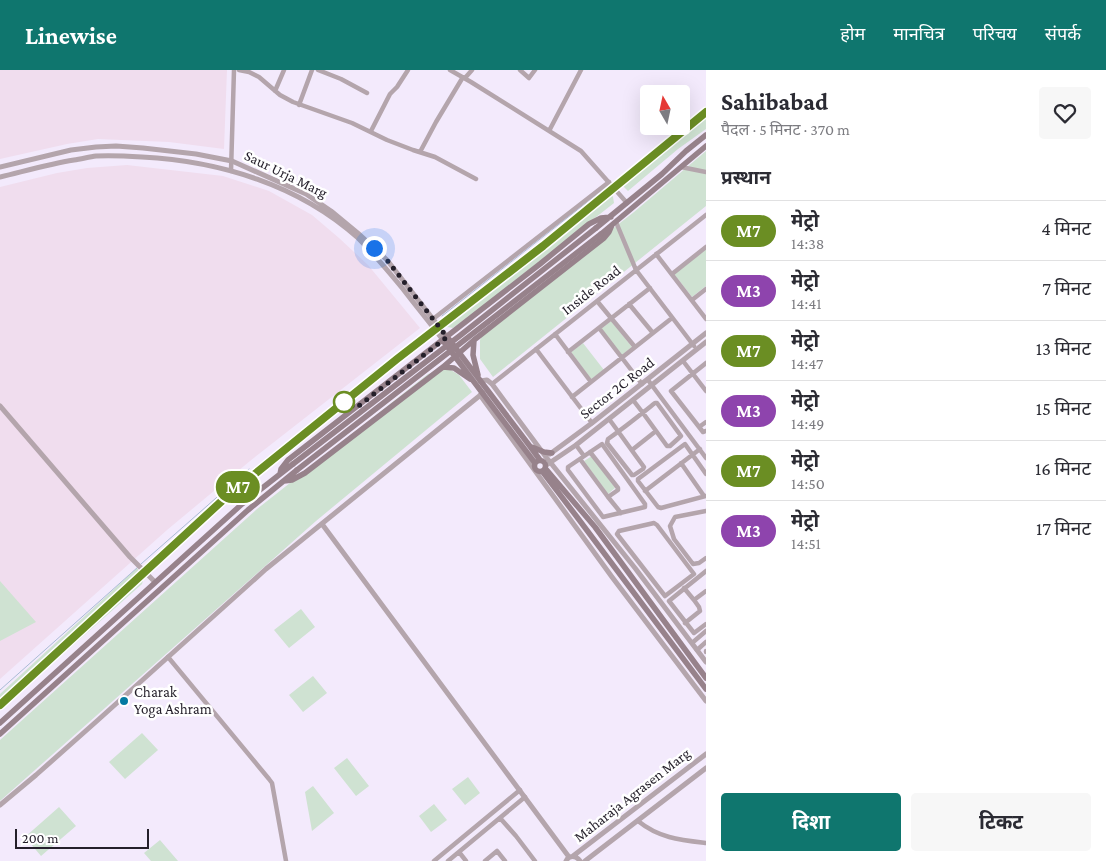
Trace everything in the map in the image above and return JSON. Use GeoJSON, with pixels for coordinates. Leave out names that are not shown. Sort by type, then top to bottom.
{"type":"FeatureCollection","features":[{"type":"Feature","properties":{"kind":"main road"},"geometry":{"type":"LineString","coordinates":[[0,723],[242,504],[470,328],[627,203],[706,136]]}},
{"type":"Feature","properties":{"kind":"main road"},"geometry":{"type":"LineString","coordinates":[[0,734],[234,522],[297,470],[601,234],[706,146]]}},
{"type":"Feature","properties":{"kind":"main road"},"geometry":{"type":"LineString","coordinates":[[280,474],[288,460],[589,224],[610,216]]}},
{"type":"Feature","properties":{"kind":"main road"},"geometry":{"type":"LineString","coordinates":[[284,481],[292,480],[305,473],[442,367],[604,238],[614,223]]}},
{"type":"Feature","properties":{"kind":"main road"},"geometry":{"type":"LineString","coordinates":[[445,338],[541,460]]}},
{"type":"Feature","properties":{"kind":"main road"},"geometry":{"type":"LineString","coordinates":[[474,340],[473,355],[481,394],[545,463],[549,480],[549,491]]}},
{"type":"Feature","properties":{"kind":"main road"},"geometry":{"type":"LineString","coordinates":[[442,367],[454,368],[477,380]]}},
{"type":"Feature","properties":{"kind":"main road"},"geometry":{"type":"LineString","coordinates":[[530,446],[552,453]]}},
{"type":"Feature","properties":{"kind":"main road"},"geometry":{"type":"LineString","coordinates":[[541,460],[536,469],[538,471],[546,467]]}},
{"type":"Feature","properties":{"kind":"main road"},"geometry":{"type":"LineString","coordinates":[[546,467],[595,527],[706,678]]}},
{"type":"Feature","properties":{"kind":"main road"},"geometry":{"type":"LineString","coordinates":[[549,480],[706,689]]}},
{"type":"Feature","properties":{"kind":"street"},"geometry":{"type":"LineString","coordinates":[[231,171],[234,70]]}},
{"type":"Feature","properties":{"kind":"street"},"geometry":{"type":"LineString","coordinates":[[239,70],[259,77],[286,99],[299,105],[352,122],[387,140],[435,157],[476,179]]}},
{"type":"Feature","properties":{"kind":"street"},"geometry":{"type":"LineString","coordinates":[[275,91],[284,70]]}},
{"type":"Feature","properties":{"kind":"street"},"geometry":{"type":"LineString","coordinates":[[299,105],[312,70]]}},
{"type":"Feature","properties":{"kind":"street"},"geometry":{"type":"LineString","coordinates":[[318,70],[341,79],[366,93]]}},
{"type":"Feature","properties":{"kind":"street"},"geometry":{"type":"LineString","coordinates":[[372,132],[390,94],[408,70]]}},
{"type":"Feature","properties":{"kind":"street"},"geometry":{"type":"LineString","coordinates":[[450,70],[581,150],[627,203]]}},
{"type":"Feature","properties":{"kind":"street"},"geometry":{"type":"LineString","coordinates":[[420,152],[436,122],[464,78],[472,70]]}},
{"type":"Feature","properties":{"kind":"street"},"geometry":{"type":"LineString","coordinates":[[520,70],[529,78],[535,70]]}},
{"type":"Feature","properties":{"kind":"street"},"geometry":{"type":"LineString","coordinates":[[549,130],[580,70]]}},
{"type":"Feature","properties":{"kind":"street"},"geometry":{"type":"LineString","coordinates":[[116,146],[116,156]]}},
{"type":"Feature","properties":{"kind":"street","name":"Saur Urja Marg"},"geometry":{"type":"LineString","coordinates":[[0,167],[71,150],[116,146],[179,152],[232,161],[299,191],[331,211],[360,235],[387,260],[433,319],[445,338]]}},
{"type":"Feature","properties":{"kind":"street","name":"Saur Urja Marg"},"geometry":{"type":"LineString","coordinates":[[0,177],[71,160],[95,156],[116,156],[159,158],[200,164],[231,171],[278,187],[303,199],[327,214],[357,238],[383,264],[445,338]]}},
{"type":"Feature","properties":{"kind":"street"},"geometry":{"type":"LineString","coordinates":[[681,167],[706,172]]}},
{"type":"Feature","properties":{"kind":"street"},"geometry":{"type":"LineString","coordinates":[[433,319],[609,182]]}},
{"type":"Feature","properties":{"kind":"street","name":"Inside Road"},"geometry":{"type":"LineString","coordinates":[[492,384],[706,215]]}},
{"type":"Feature","properties":{"kind":"street"},"geometry":{"type":"LineString","coordinates":[[614,223],[636,270],[697,350]]}},
{"type":"Feature","properties":{"kind":"street"},"geometry":{"type":"LineString","coordinates":[[672,274],[706,247]]}},
{"type":"Feature","properties":{"kind":"street"},"geometry":{"type":"LineString","coordinates":[[656,254],[706,318]]}},
{"type":"Feature","properties":{"kind":"street"},"geometry":{"type":"LineString","coordinates":[[568,352],[650,288]]}},
{"type":"Feature","properties":{"kind":"street"},"geometry":{"type":"LineString","coordinates":[[692,300],[706,289]]}},
{"type":"Feature","properties":{"kind":"street"},"geometry":{"type":"LineString","coordinates":[[597,301],[635,347]]}},
{"type":"Feature","properties":{"kind":"street"},"geometry":{"type":"LineString","coordinates":[[629,304],[653,333]]}},
{"type":"Feature","properties":{"kind":"street"},"geometry":{"type":"LineString","coordinates":[[572,397],[672,318]]}},
{"type":"Feature","properties":{"kind":"street"},"geometry":{"type":"LineString","coordinates":[[599,328],[642,384]]}},
{"type":"Feature","properties":{"kind":"street","name":"Sector 2C Road"},"geometry":{"type":"LineString","coordinates":[[541,460],[648,380],[706,333]]}},
{"type":"Feature","properties":{"kind":"street"},"geometry":{"type":"LineString","coordinates":[[555,334],[592,382]]}},
{"type":"Feature","properties":{"kind":"street","name":"Sector 2C Road"},"geometry":{"type":"LineString","coordinates":[[546,467],[706,342]]}},
{"type":"Feature","properties":{"kind":"street"},"geometry":{"type":"LineString","coordinates":[[536,349],[592,423]]}},
{"type":"Feature","properties":{"kind":"street"},"geometry":{"type":"LineString","coordinates":[[682,361],[706,391]]}},
{"type":"Feature","properties":{"kind":"street"},"geometry":{"type":"LineString","coordinates":[[706,363],[671,391],[699,427],[704,432],[706,431]]}},
{"type":"Feature","properties":{"kind":"street"},"geometry":{"type":"LineString","coordinates":[[477,380],[487,380],[492,384],[542,451],[541,460]]}},
{"type":"Feature","properties":{"kind":"street"},"geometry":{"type":"LineString","coordinates":[[648,380],[706,458]]}},
{"type":"Feature","properties":{"kind":"street"},"geometry":{"type":"LineString","coordinates":[[0,805],[60,755],[266,569],[481,394],[612,577],[706,701]]}},
{"type":"Feature","properties":{"kind":"street"},"geometry":{"type":"LineString","coordinates":[[609,419],[618,432],[632,450],[644,468],[632,476],[607,443],[618,432],[643,413],[657,403],[681,437],[668,446],[656,431],[643,413],[633,400]]}},
{"type":"Feature","properties":{"kind":"street"},"geometry":{"type":"LineString","coordinates":[[0,406],[155,582]]}},
{"type":"Feature","properties":{"kind":"street"},"geometry":{"type":"LineString","coordinates":[[699,427],[706,422]]}},
{"type":"Feature","properties":{"kind":"street"},"geometry":{"type":"LineString","coordinates":[[632,450],[656,431]]}},
{"type":"Feature","properties":{"kind":"street"},"geometry":{"type":"LineString","coordinates":[[602,444],[645,505],[644,507],[605,517],[602,516],[568,469],[568,467],[584,456],[602,444]]}},
{"type":"Feature","properties":{"kind":"street"},"geometry":{"type":"LineString","coordinates":[[681,463],[705,496],[661,508],[658,507],[638,479],[684,444],[706,474]]}},
{"type":"Feature","properties":{"kind":"street"},"geometry":{"type":"LineString","coordinates":[[576,445],[584,456]]}},
{"type":"Feature","properties":{"kind":"street"},"geometry":{"type":"LineString","coordinates":[[645,491],[700,450]]}},
{"type":"Feature","properties":{"kind":"street"},"geometry":{"type":"LineString","coordinates":[[590,452],[618,488],[608,497]]}},
{"type":"Feature","properties":{"kind":"street"},"geometry":{"type":"LineString","coordinates":[[580,459],[621,513]]}},
{"type":"Feature","properties":{"kind":"street"},"geometry":{"type":"LineString","coordinates":[[546,467],[638,566],[664,596],[694,574],[657,525],[618,531],[617,534],[638,566],[665,607],[706,662]]}},
{"type":"Feature","properties":{"kind":"street"},"geometry":{"type":"LineString","coordinates":[[706,511],[675,517],[670,526],[674,538],[693,564],[699,563],[706,558]]}},
{"type":"Feature","properties":{"kind":"street"},"geometry":{"type":"LineString","coordinates":[[322,524],[569,858],[578,858],[580,861]]}},
{"type":"Feature","properties":{"kind":"street"},"geometry":{"type":"LineString","coordinates":[[665,607],[670,603],[669,600],[706,571]]}},
{"type":"Feature","properties":{"kind":"street"},"geometry":{"type":"LineString","coordinates":[[684,588],[700,611],[685,623]]}},
{"type":"Feature","properties":{"kind":"street"},"geometry":{"type":"LineString","coordinates":[[694,600],[706,591]]}},
{"type":"Feature","properties":{"kind":"street"},"geometry":{"type":"LineString","coordinates":[[670,603],[694,633],[706,624]]}},
{"type":"Feature","properties":{"kind":"street"},"geometry":{"type":"LineString","coordinates":[[692,643],[706,632]]}},
{"type":"Feature","properties":{"kind":"street"},"geometry":{"type":"LineString","coordinates":[[697,650],[706,642]]}},
{"type":"Feature","properties":{"kind":"street"},"geometry":{"type":"LineString","coordinates":[[168,657],[272,783],[286,861]]}},
{"type":"Feature","properties":{"kind":"street","name":"Maharaja Agrasen Marg"},"geometry":{"type":"LineString","coordinates":[[569,858],[706,754]]}},
{"type":"Feature","properties":{"kind":"street","name":"Maharaja Agrasen Marg"},"geometry":{"type":"LineString","coordinates":[[585,861],[706,768]]}},
{"type":"Feature","properties":{"kind":"street"},"geometry":{"type":"LineString","coordinates":[[434,861],[520,790]]}},
{"type":"Feature","properties":{"kind":"street"},"geometry":{"type":"LineString","coordinates":[[448,861],[525,797]]}},
{"type":"Feature","properties":{"kind":"street"},"geometry":{"type":"LineString","coordinates":[[500,818],[535,861]]}},
{"type":"Feature","properties":{"kind":"street"},"geometry":{"type":"LineString","coordinates":[[638,821],[649,830],[668,837],[706,843]]}},
{"type":"Feature","properties":{"kind":"street"},"geometry":{"type":"LineString","coordinates":[[485,861],[497,851],[505,861]]}},
{"type":"Feature","properties":{"kind":"street"},"geometry":{"type":"LineString","coordinates":[[459,852],[466,861]]}},
{"type":"Feature","properties":{"kind":"shaded area"},"geometry":{"type":"Polygon","coordinates":[[[0,70],[227,70],[224,149],[169,142],[98,139],[0,159],[0,70]]]}},
{"type":"Feature","properties":{"kind":"shaded area"},"geometry":{"type":"Polygon","coordinates":[[[127,165],[223,176],[269,191],[312,215],[339,238],[368,265],[420,328],[250,461],[167,530],[0,679],[0,187],[57,173],[87,168],[127,165]]]}},
{"type":"Feature","properties":{"kind":"green space"},"geometry":{"type":"Polygon","coordinates":[[[706,111],[706,129],[678,149],[628,191],[618,181],[676,135],[690,135],[690,124],[706,111]]]}},
{"type":"Feature","properties":{"kind":"green space"},"geometry":{"type":"Polygon","coordinates":[[[706,151],[706,206],[493,377],[480,359],[480,340],[486,328],[634,212],[706,151]]]}},
{"type":"Feature","properties":{"kind":"green space"},"geometry":{"type":"Polygon","coordinates":[[[609,190],[614,203],[453,328],[441,323],[609,190]]]}},
{"type":"Feature","properties":{"kind":"green space"},"geometry":{"type":"Polygon","coordinates":[[[706,249],[706,286],[692,297],[674,274],[706,249]]]}},
{"type":"Feature","properties":{"kind":"green space"},"geometry":{"type":"Polygon","coordinates":[[[611,321],[632,347],[622,355],[601,329],[611,321]]]}},
{"type":"Feature","properties":{"kind":"green space"},"geometry":{"type":"Polygon","coordinates":[[[583,343],[604,370],[591,379],[571,352],[583,343]]]}},
{"type":"Feature","properties":{"kind":"green space"},"geometry":{"type":"Polygon","coordinates":[[[442,369],[451,370],[459,375],[472,392],[316,521],[0,801],[0,740],[257,509],[428,374],[442,369]]]}},
{"type":"Feature","properties":{"kind":"green space"},"geometry":{"type":"Polygon","coordinates":[[[592,456],[615,488],[608,494],[584,461],[592,456]]]}},
{"type":"Feature","properties":{"kind":"green space"},"geometry":{"type":"Polygon","coordinates":[[[137,568],[144,577],[142,584],[0,710],[0,694],[137,568]]]}},
{"type":"Feature","properties":{"kind":"green space"},"geometry":{"type":"Polygon","coordinates":[[[0,581],[36,622],[0,641],[0,581]]]}},
{"type":"Feature","properties":{"kind":"green space"},"geometry":{"type":"Polygon","coordinates":[[[301,609],[315,627],[289,648],[274,630],[301,609]]]}},
{"type":"Feature","properties":{"kind":"green space"},"geometry":{"type":"Polygon","coordinates":[[[313,676],[327,693],[303,712],[289,695],[313,676]]]}},
{"type":"Feature","properties":{"kind":"green space"},"geometry":{"type":"Polygon","coordinates":[[[142,733],[158,750],[125,779],[109,762],[142,733]]]}},
{"type":"Feature","properties":{"kind":"green space"},"geometry":{"type":"Polygon","coordinates":[[[347,758],[369,786],[356,796],[334,768],[347,758]]]}},
{"type":"Feature","properties":{"kind":"green space"},"geometry":{"type":"Polygon","coordinates":[[[468,777],[480,793],[465,805],[452,789],[468,777]]]}},
{"type":"Feature","properties":{"kind":"green space"},"geometry":{"type":"Polygon","coordinates":[[[313,786],[334,813],[312,831],[305,792],[313,786]]]}},
{"type":"Feature","properties":{"kind":"green space"},"geometry":{"type":"Polygon","coordinates":[[[434,804],[447,820],[431,832],[419,816],[434,804]]]}},
{"type":"Feature","properties":{"kind":"green space"},"geometry":{"type":"Polygon","coordinates":[[[59,807],[76,826],[41,856],[25,837],[59,807]]]}},
{"type":"Feature","properties":{"kind":"green space"},"geometry":{"type":"Polygon","coordinates":[[[160,840],[178,861],[151,861],[144,853],[160,840]]]}},
{"type":"Feature","properties":{"kind":"waterway"},"geometry":{"type":"LineString","coordinates":[[612,183],[706,109]]}},
{"type":"Feature","properties":{"kind":"waterway"},"geometry":{"type":"LineString","coordinates":[[442,316],[609,185]]}},
{"type":"Feature","properties":{"kind":"waterway"},"geometry":{"type":"LineString","coordinates":[[141,564],[249,469]]}},
{"type":"Feature","properties":{"kind":"waterway"},"geometry":{"type":"LineString","coordinates":[[0,690],[138,567]]}},
{"type":"Feature","properties":{"kind":"railway"},"geometry":{"type":"LineString","coordinates":[[0,705],[224,499],[397,359],[543,246],[706,112]]}},
{"type":"Feature","properties":{"kind":"metro line","name":"M7"},"geometry":{"type":"LineString","coordinates":[[0,705],[224,499],[397,359],[543,246],[706,112]]}},
{"type":"Feature","properties":{"kind":"place","name":"Charak Yoga Ashram"},"geometry":{"type":"Point","coordinates":[124,701]}},
{"type":"Feature","properties":{"kind":"route"},"geometry":{"type":"LineString","coordinates":[[344,402],[356,408],[447,337],[387,260],[374,248]]}}]}
